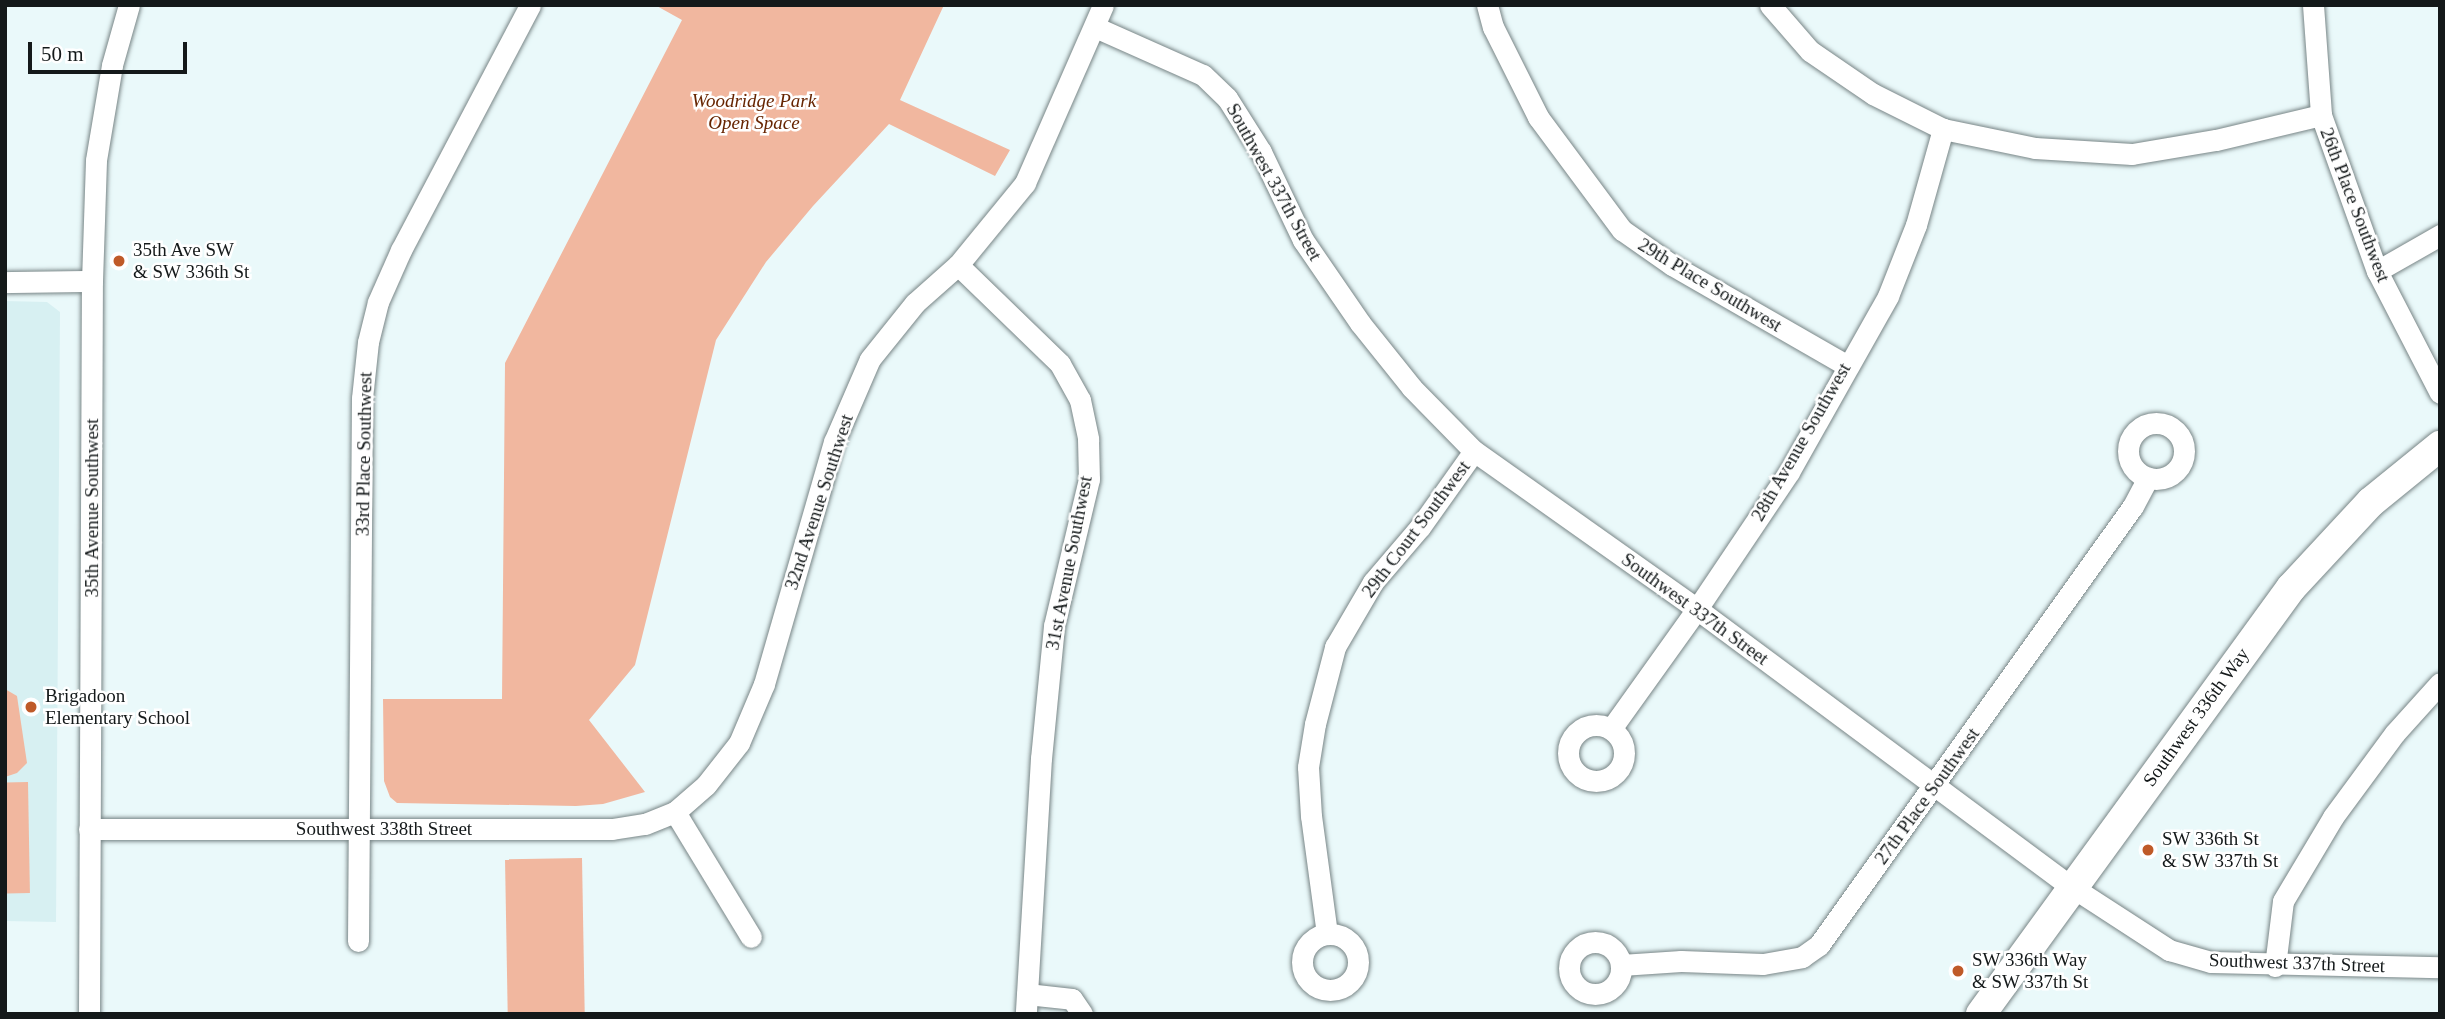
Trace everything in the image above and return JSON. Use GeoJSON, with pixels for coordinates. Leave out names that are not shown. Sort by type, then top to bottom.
{"type":"FeatureCollection","features":[{"type":"Feature","properties":{"kind":"main road","name":"Southwest 336th Way"},"geometry":{"type":"LineString","coordinates":[[1980,1014],[2291,588],[2371,502],[2440,446]]}},
{"type":"Feature","properties":{"kind":"street","name":"35th Avenue Southwest"},"geometry":{"type":"LineString","coordinates":[[89,1014],[92,281],[96,160],[112,65],[129,5]]}},
{"type":"Feature","properties":{"kind":"street","name":"33rd Place Southwest"},"geometry":{"type":"LineString","coordinates":[[358,942],[362,398],[368,342],[378,302],[401,250],[530,5]]}},
{"type":"Feature","properties":{"kind":"street","name":"32nd Avenue Southwest"},"geometry":{"type":"LineString","coordinates":[[675,812],[706,785],[739,743],[764,684],[834,442],[870,359],[915,303],[958,265],[1025,183],[1095,27],[1102,5]]}},
{"type":"Feature","properties":{"kind":"street","name":"29th Place Southwest"},"geometry":{"type":"LineString","coordinates":[[1487,5],[1493,27],[1538,117],[1622,230],[1672,265],[1846,365]]}},
{"type":"Feature","properties":{"kind":"street"},"geometry":{"type":"LineString","coordinates":[[1770,5],[1810,51],[1873,94],[1943,129],[2035,148],[2132,154],[2216,140],[2321,115]]}},
{"type":"Feature","properties":{"kind":"street","name":"26th Place Southwest"},"geometry":{"type":"LineString","coordinates":[[2313,5],[2321,115],[2377,271],[2440,393]]}},
{"type":"Feature","properties":{"kind":"street","name":"Southwest 337th Street"},"geometry":{"type":"LineString","coordinates":[[1095,27],[1203,75],[1227,98],[1261,152],[1303,240],[1360,323],[1412,388],[1474,451],[1697,609],[1934,788],[2072,887],[2169,950],[2211,962],[2275,966],[2440,967]]}},
{"type":"Feature","properties":{"kind":"street","name":"28th Avenue Southwest"},"geometry":{"type":"LineString","coordinates":[[1611,729],[1697,609],[1789,472],[1846,365],[1888,296],[1916,225],[1943,129]]}},
{"type":"Feature","properties":{"kind":"street"},"geometry":{"type":"LineString","coordinates":[[2377,271],[2440,235]]}},
{"type":"Feature","properties":{"kind":"street","name":"31st Avenue Southwest"},"geometry":{"type":"LineString","coordinates":[[958,265],[1060,364],[1080,400],[1088,439],[1089,479],[1054,626],[1041,758],[1027,1004],[1072,999],[1082,1014]]}},
{"type":"Feature","properties":{"kind":"street"},"geometry":{"type":"LineString","coordinates":[[5,282],[92,281]]}},
{"type":"Feature","properties":{"kind":"street","name":"29th Court Southwest"},"geometry":{"type":"LineString","coordinates":[[1327,934],[1311,816],[1308,766],[1315,724],[1335,647],[1373,582],[1420,527],[1474,451]]}},
{"type":"Feature","properties":{"kind":"street","name":"27th Place Southwest"},"geometry":{"type":"LineString","coordinates":[[1621,965],[1681,961],[1763,964],[1801,957],[1819,945],[1934,788],[2133,506],[2148,478]]}},
{"type":"Feature","properties":{"kind":"street"},"geometry":{"type":"LineString","coordinates":[[2275,966],[2283,901],[2289,890],[2333,817],[2395,733],[2440,683]]}},
{"type":"Feature","properties":{"kind":"street"},"geometry":{"type":"LineString","coordinates":[[675,812],[751,937]]}},
{"type":"Feature","properties":{"kind":"street","name":"Southwest 338th Street"},"geometry":{"type":"LineString","coordinates":[[89,829],[612,829],[645,824],[675,812]]}},
{"type":"Feature","properties":{"kind":"shaded area","name":"Brigadoon Elementary School"},"geometry":{"type":"Polygon","coordinates":[[[5,301],[47,302],[60,312],[56,922],[5,921],[5,301]]]}},
{"type":"Feature","properties":{"kind":"green space","name":"Woodridge Park Open Space"},"geometry":{"type":"Polygon","coordinates":[[[655,5],[944,5],[900,100],[1010,150],[995,176],[889,124],[813,206],[766,262],[716,340],[635,665],[589,720],[645,792],[603,804],[576,806],[397,803],[390,797],[384,781],[383,699],[502,699],[505,363],[682,20],[655,5]]]}},
{"type":"Feature","properties":{"kind":"green space"},"geometry":{"type":"Polygon","coordinates":[[[5,689],[17,696],[27,763],[17,773],[5,777],[5,689]]]}},
{"type":"Feature","properties":{"kind":"green space"},"geometry":{"type":"Polygon","coordinates":[[[5,782],[28,782],[30,893],[7,893],[5,782]]]}},
{"type":"Feature","properties":{"kind":"green space"},"geometry":{"type":"Polygon","coordinates":[[[582,858],[585,1014],[508,1014],[505,859],[582,858]]]}},
{"type":"Feature","properties":{"kind":"place","name":"35th Ave SW & SW 336th St"},"geometry":{"type":"Point","coordinates":[119,261]}},
{"type":"Feature","properties":{"kind":"place","name":"Brigadoon Elementary School"},"geometry":{"type":"Point","coordinates":[31,707]}},
{"type":"Feature","properties":{"kind":"place","name":"SW 336th St & SW 337th St"},"geometry":{"type":"Point","coordinates":[2148,850]}},
{"type":"Feature","properties":{"kind":"place","name":"SW 336th Way & SW 337th St"},"geometry":{"type":"Point","coordinates":[1958,971]}}]}
